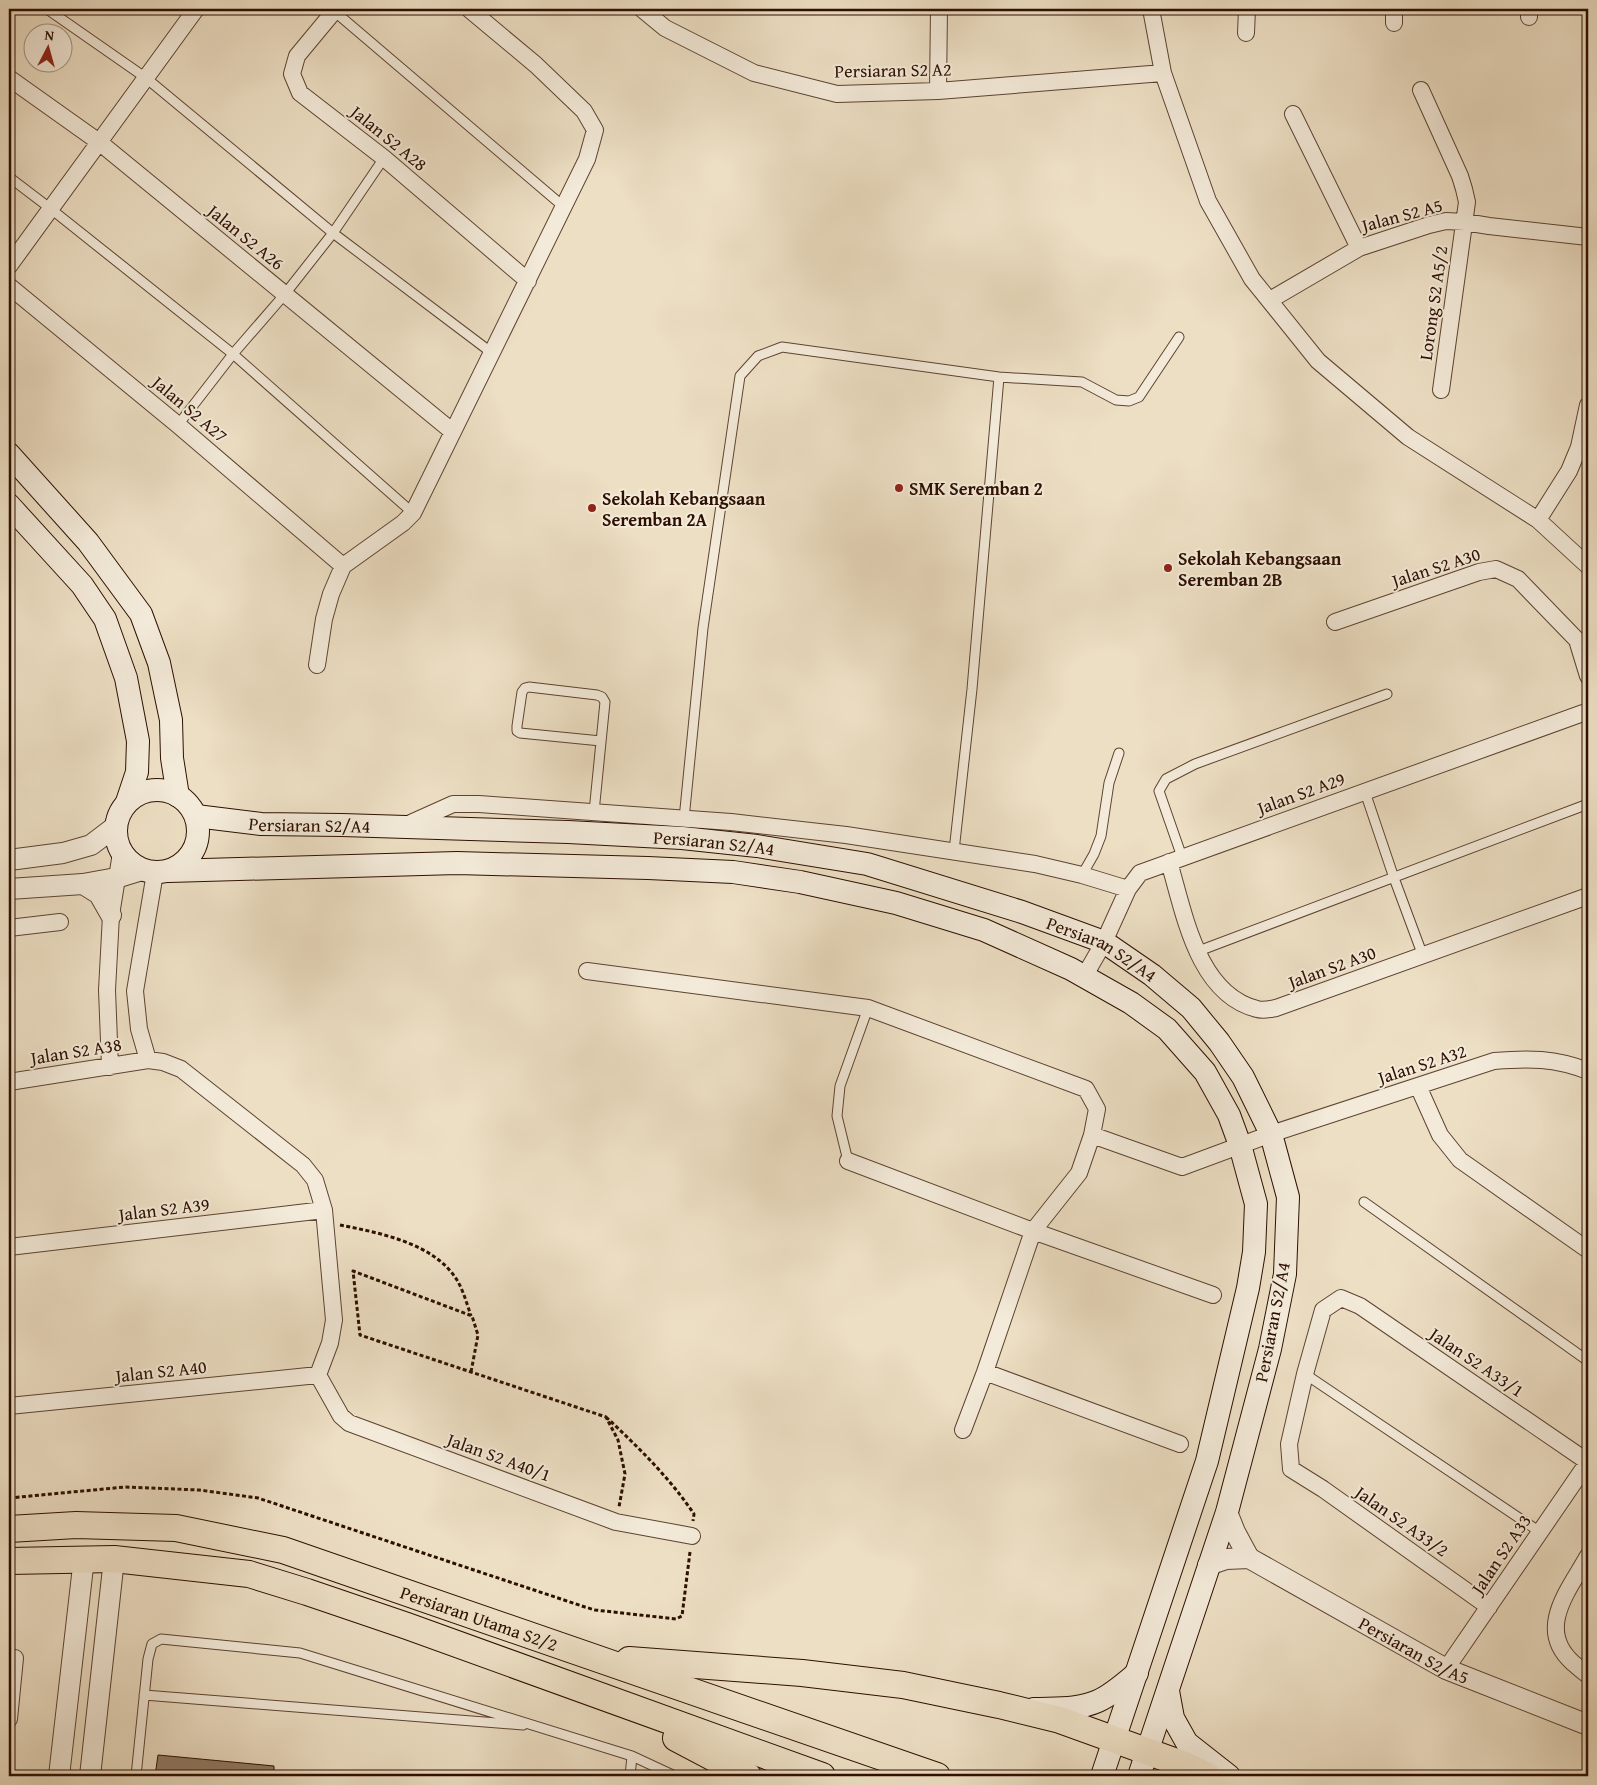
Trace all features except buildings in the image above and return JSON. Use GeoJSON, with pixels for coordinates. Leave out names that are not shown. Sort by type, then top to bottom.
{"type":"FeatureCollection","features":[{"type":"Feature","properties":{"kind":"main road"},"geometry":{"type":"LineString","coordinates":[[9,454],[88,542],[141,614],[159,663],[171,720],[172,758],[178,796]]}},
{"type":"Feature","properties":{"kind":"main road"},"geometry":{"type":"LineString","coordinates":[[9,505],[82,585],[105,619],[126,678],[138,741],[137,772],[127,802],[120,813],[116,826],[116,840],[121,853],[130,863],[155,871],[181,865],[191,856],[197,843],[199,830],[196,816],[189,804],[178,796],[166,791],[152,790],[139,794],[127,802]]}},
{"type":"Feature","properties":{"kind":"main road","name":"Persiaran S2/A4"},"geometry":{"type":"LineString","coordinates":[[196,816],[260,824],[401,828],[568,832],[683,828],[774,848],[867,864],[1022,912],[1104,942],[1152,976],[1190,1008],[1219,1042],[1243,1077],[1271,1134],[1288,1198],[1285,1274],[1270,1349],[1227,1512],[1139,1776]]}},
{"type":"Feature","properties":{"kind":"main road","name":"Persiaran S2/A4"},"geometry":{"type":"LineString","coordinates":[[155,871],[457,864],[648,868],[733,872],[800,882],[896,903],[984,930],[1071,969],[1131,1004],[1167,1029],[1205,1072],[1229,1115],[1240,1145],[1256,1204],[1254,1252],[1248,1288],[1207,1461],[1102,1776]]}},
{"type":"Feature","properties":{"kind":"main road","name":"Persiaran Utama S2/2"},"geometry":{"type":"LineString","coordinates":[[9,1529],[76,1526],[176,1528],[273,1548],[377,1582],[936,1776]]}},
{"type":"Feature","properties":{"kind":"main road"},"geometry":{"type":"LineString","coordinates":[[9,1571],[71,1559]]}},
{"type":"Feature","properties":{"kind":"main road","name":"Persiaran Utama S2/2"},"geometry":{"type":"LineString","coordinates":[[9,1561],[114,1559],[249,1574],[407,1626],[822,1776]]}},
{"type":"Feature","properties":{"kind":"main road"},"geometry":{"type":"LineString","coordinates":[[594,1658],[802,1674],[903,1685],[1060,1720],[1182,1764],[1208,1776]]}},
{"type":"Feature","properties":{"kind":"main road"},"geometry":{"type":"LineString","coordinates":[[1018,1710],[1076,1707],[1098,1701],[1114,1692],[1136,1673]]}},
{"type":"Feature","properties":{"kind":"main road"},"geometry":{"type":"LineString","coordinates":[[1168,1690],[1173,1718],[1188,1743],[1229,1776]]}},
{"type":"Feature","properties":{"kind":"main road"},"geometry":{"type":"LineString","coordinates":[[596,1695],[748,1776]]}},
{"type":"Feature","properties":{"kind":"street"},"geometry":{"type":"LineString","coordinates":[[317,665],[324,619],[331,594],[343,566],[403,523],[413,513],[587,159],[595,130],[584,111],[536,65],[470,9]]}},
{"type":"Feature","properties":{"kind":"street","name":"Persiaran S2 A2"},"geometry":{"type":"LineString","coordinates":[[642,9],[666,28],[754,73],[837,94],[938,91],[1163,73]]}},
{"type":"Feature","properties":{"kind":"street"},"geometry":{"type":"LineString","coordinates":[[938,91],[939,9]]}},
{"type":"Feature","properties":{"kind":"street"},"geometry":{"type":"LineString","coordinates":[[1151,9],[1163,73],[1208,201],[1252,279],[1318,361],[1408,437],[1538,520],[1588,566]]}},
{"type":"Feature","properties":{"kind":"street"},"geometry":{"type":"LineString","coordinates":[[1246,33],[1247,9]]}},
{"type":"Feature","properties":{"kind":"street","name":"Jalan S2 A28"},"geometry":{"type":"LineString","coordinates":[[335,10],[297,56],[292,74],[300,93],[384,158],[528,281]]}},
{"type":"Feature","properties":{"kind":"street"},"geometry":{"type":"LineString","coordinates":[[9,266],[146,78],[190,11]]}},
{"type":"Feature","properties":{"kind":"street","name":"Jalan S2 A26"},"geometry":{"type":"LineString","coordinates":[[9,78],[99,142],[453,432]]}},
{"type":"Feature","properties":{"kind":"street","name":"Lorong S2 A5/2"},"geometry":{"type":"LineString","coordinates":[[1421,90],[1464,188],[1466,202],[1465,222],[1441,390]]}},
{"type":"Feature","properties":{"kind":"street"},"geometry":{"type":"LineString","coordinates":[[1293,114],[1359,248]]}},
{"type":"Feature","properties":{"kind":"street","name":"Jalan S2 A5"},"geometry":{"type":"LineString","coordinates":[[1270,300],[1359,248],[1446,221],[1588,237]]}},
{"type":"Feature","properties":{"kind":"street","name":"Jalan S2 A27"},"geometry":{"type":"LineString","coordinates":[[9,286],[178,425],[343,566]]}},
{"type":"Feature","properties":{"kind":"street"},"geometry":{"type":"LineString","coordinates":[[1538,520],[1569,471],[1579,447],[1588,405]]}},
{"type":"Feature","properties":{"kind":"street","name":"Jalan S2 A30"},"geometry":{"type":"LineString","coordinates":[[1335,622],[1479,572],[1496,570],[1518,579],[1577,640],[1588,676]]}},
{"type":"Feature","properties":{"kind":"street","name":"Jalan S2 A29"},"geometry":{"type":"LineString","coordinates":[[1084,977],[1104,942],[1128,889],[1140,873],[1583,713],[1588,714]]}},
{"type":"Feature","properties":{"kind":"street"},"geometry":{"type":"LineString","coordinates":[[401,828],[453,804],[594,812],[683,828],[731,822],[846,835],[1035,864],[1082,875],[1128,889]]}},
{"type":"Feature","properties":{"kind":"street"},"geometry":{"type":"LineString","coordinates":[[9,860],[63,853],[91,844],[116,826]]}},
{"type":"Feature","properties":{"kind":"street"},"geometry":{"type":"LineString","coordinates":[[110,1067],[107,990],[111,914],[121,853]]}},
{"type":"Feature","properties":{"kind":"street","name":"Jalan S2 A30"},"geometry":{"type":"LineString","coordinates":[[1175,860],[1196,952],[1219,986],[1240,1002],[1259,1010],[1276,1008],[1588,896]]}},
{"type":"Feature","properties":{"kind":"street"},"geometry":{"type":"LineString","coordinates":[[9,889],[83,884],[155,871],[135,991],[139,1029],[148,1060],[164,1062],[182,1069],[303,1165],[315,1180],[324,1216],[334,1320],[330,1343],[318,1375]]}},
{"type":"Feature","properties":{"kind":"street"},"geometry":{"type":"LineString","coordinates":[[83,884],[100,894],[111,914]]}},
{"type":"Feature","properties":{"kind":"street"},"geometry":{"type":"LineString","coordinates":[[9,928],[60,922]]}},
{"type":"Feature","properties":{"kind":"street"},"geometry":{"type":"LineString","coordinates":[[587,971],[868,1008],[1086,1088],[1097,1109],[1092,1135],[1079,1173],[1033,1231],[985,1372],[962,1430]]}},
{"type":"Feature","properties":{"kind":"street","name":"Jalan S2 A32"},"geometry":{"type":"LineString","coordinates":[[1092,1135],[1182,1167],[1271,1134],[1494,1061],[1546,1059],[1588,1071]]}},
{"type":"Feature","properties":{"kind":"street","name":"Jalan S2 A38"},"geometry":{"type":"LineString","coordinates":[[9,1082],[148,1060]]}},
{"type":"Feature","properties":{"kind":"street"},"geometry":{"type":"LineString","coordinates":[[1418,1086],[1440,1135],[1460,1160],[1588,1250]]}},
{"type":"Feature","properties":{"kind":"street"},"geometry":{"type":"LineString","coordinates":[[848,1161],[1033,1231],[1213,1295]]}},
{"type":"Feature","properties":{"kind":"street","name":"Jalan S2 A39"},"geometry":{"type":"LineString","coordinates":[[9,1248],[324,1216]]}},
{"type":"Feature","properties":{"kind":"street","name":"Jalan S2 A33/1"},"geometry":{"type":"LineString","coordinates":[[1305,1374],[1323,1310],[1341,1298],[1360,1306],[1588,1462]]}},
{"type":"Feature","properties":{"kind":"street"},"geometry":{"type":"LineString","coordinates":[[985,1372],[1180,1444]]}},
{"type":"Feature","properties":{"kind":"street","name":"Jalan S2 A33/2"},"geometry":{"type":"LineString","coordinates":[[1305,1374],[1289,1444],[1292,1469],[1489,1607]]}},
{"type":"Feature","properties":{"kind":"street","name":"Jalan S2 A40"},"geometry":{"type":"LineString","coordinates":[[9,1406],[318,1375]]}},
{"type":"Feature","properties":{"kind":"street","name":"Jalan S2 A40/1"},"geometry":{"type":"LineString","coordinates":[[318,1375],[341,1416],[349,1423],[616,1522],[692,1536]]}},
{"type":"Feature","properties":{"kind":"street","name":"Jalan S2 A33"},"geometry":{"type":"LineString","coordinates":[[1446,1670],[1588,1462]]}},
{"type":"Feature","properties":{"kind":"street"},"geometry":{"type":"LineString","coordinates":[[1208,1565],[1226,1560],[1249,1558],[1227,1512]]}},
{"type":"Feature","properties":{"kind":"street"},"geometry":{"type":"LineString","coordinates":[[1588,1556],[1557,1612],[1555,1627],[1557,1640],[1565,1656],[1588,1675]]}},
{"type":"Feature","properties":{"kind":"street","name":"Persiaran S2/A5"},"geometry":{"type":"LineString","coordinates":[[1249,1558],[1446,1670],[1588,1725]]}},
{"type":"Feature","properties":{"kind":"street"},"geometry":{"type":"LineString","coordinates":[[59,1776],[71,1559]]}},
{"type":"Feature","properties":{"kind":"street"},"geometry":{"type":"LineString","coordinates":[[90,1776],[114,1559]]}},
{"type":"Feature","properties":{"kind":"street"},"geometry":{"type":"LineString","coordinates":[[9,1658],[15,1658],[9,1719]]}},
{"type":"Feature","properties":{"kind":"lane"},"geometry":{"type":"LineString","coordinates":[[47,9],[146,78],[333,233],[492,353]]}},
{"type":"Feature","properties":{"kind":"lane"},"geometry":{"type":"LineString","coordinates":[[335,10],[564,207]]}},
{"type":"Feature","properties":{"kind":"lane"},"geometry":{"type":"LineString","coordinates":[[178,425],[233,354],[333,233],[384,158]]}},
{"type":"Feature","properties":{"kind":"lane"},"geometry":{"type":"LineString","coordinates":[[9,178],[51,208],[233,354],[413,513]]}},
{"type":"Feature","properties":{"kind":"lane"},"geometry":{"type":"LineString","coordinates":[[683,828],[703,628],[740,376],[758,356],[782,347],[999,377],[1082,382],[1116,400],[1129,401],[1139,397],[1179,337]]}},
{"type":"Feature","properties":{"kind":"lane"},"geometry":{"type":"LineString","coordinates":[[954,852],[972,689],[999,377]]}},
{"type":"Feature","properties":{"kind":"lane"},"geometry":{"type":"LineString","coordinates":[[594,812],[605,702],[602,697],[529,687],[525,688],[522,692],[517,726],[520,733],[601,741]]}},
{"type":"Feature","properties":{"kind":"lane"},"geometry":{"type":"LineString","coordinates":[[1175,860],[1160,791],[1166,779],[1195,764],[1387,694]]}},
{"type":"Feature","properties":{"kind":"lane"},"geometry":{"type":"LineString","coordinates":[[1082,875],[1094,854],[1101,836],[1109,783],[1119,753]]}},
{"type":"Feature","properties":{"kind":"lane"},"geometry":{"type":"LineString","coordinates":[[1365,792],[1423,956]]}},
{"type":"Feature","properties":{"kind":"lane"},"geometry":{"type":"LineString","coordinates":[[1196,952],[1588,804]]}},
{"type":"Feature","properties":{"kind":"lane"},"geometry":{"type":"LineString","coordinates":[[848,1161],[837,1116],[840,1086],[868,1008]]}},
{"type":"Feature","properties":{"kind":"lane"},"geometry":{"type":"LineString","coordinates":[[1364,1202],[1588,1361]]}},
{"type":"Feature","properties":{"kind":"lane"},"geometry":{"type":"LineString","coordinates":[[1305,1374],[1540,1532]]}},
{"type":"Feature","properties":{"kind":"lane"},"geometry":{"type":"LineString","coordinates":[[136,1776],[148,1659],[152,1644],[161,1638],[300,1653],[632,1756],[675,1776]]}},
{"type":"Feature","properties":{"kind":"lane"},"geometry":{"type":"LineString","coordinates":[[144,1695],[538,1726]]}},
{"type":"Feature","properties":{"kind":"lane"},"geometry":{"type":"LineString","coordinates":[[630,1776],[632,1756]]}},
{"type":"Feature","properties":{"kind":"path"},"geometry":{"type":"LineString","coordinates":[[324,1216],[402,1240],[436,1257],[457,1280],[478,1335],[471,1372]]}},
{"type":"Feature","properties":{"kind":"path"},"geometry":{"type":"LineString","coordinates":[[9,1498],[125,1487],[199,1490],[258,1498],[595,1610],[676,1619],[682,1616],[694,1514],[678,1490],[644,1452],[606,1416],[360,1335],[353,1271],[472,1316]]}},
{"type":"Feature","properties":{"kind":"path"},"geometry":{"type":"LineString","coordinates":[[606,1416],[618,1440],[625,1474],[616,1522]]}},
{"type":"Feature","properties":{"kind":"place","name":"SMK Seremban 2"},"geometry":{"type":"Point","coordinates":[899,488]}},
{"type":"Feature","properties":{"kind":"place","name":"Sekolah Kebangsaan Seremban 2A"},"geometry":{"type":"Point","coordinates":[592,508]}},
{"type":"Feature","properties":{"kind":"place","name":"Sekolah Kebangsaan Seremban 2B"},"geometry":{"type":"Point","coordinates":[1168,568]}}]}
